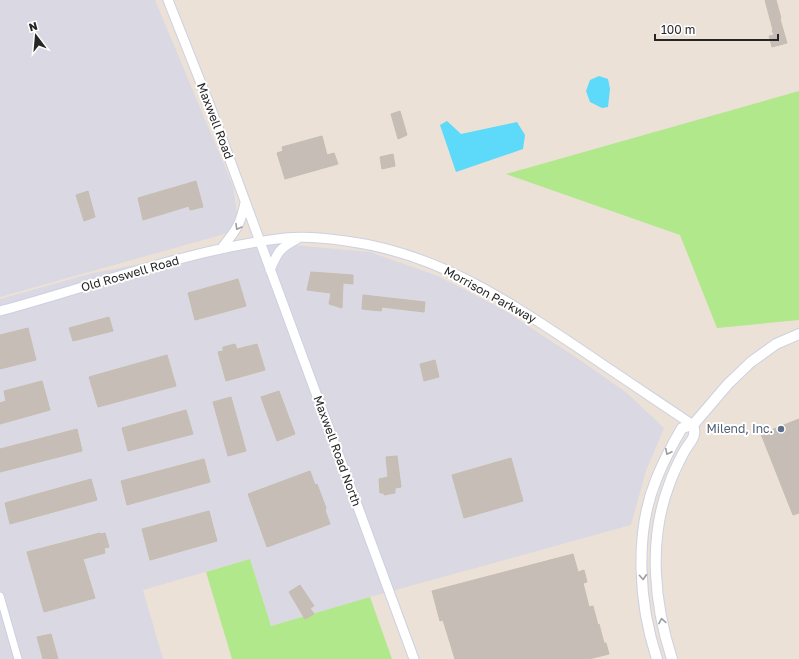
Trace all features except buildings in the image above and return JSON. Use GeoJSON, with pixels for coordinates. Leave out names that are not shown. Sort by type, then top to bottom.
{"type":"FeatureCollection","features":[{"type":"Feature","properties":{"kind":"main road"},"geometry":{"type":"LineString","coordinates":[[657,659],[652,644],[644,593],[642,545],[648,503],[663,462],[682,428],[693,425],[728,384],[750,362],[776,344],[799,334]]}},
{"type":"Feature","properties":{"kind":"main road"},"geometry":{"type":"LineString","coordinates":[[672,659],[661,616],[657,585],[656,545],[662,507],[668,486],[694,435],[693,425]]}},
{"type":"Feature","properties":{"kind":"street","name":"Maxwell Road"},"geometry":{"type":"LineString","coordinates":[[168,0],[210,106],[260,242]]}},
{"type":"Feature","properties":{"kind":"street"},"geometry":{"type":"LineString","coordinates":[[221,248],[236,231],[242,220],[245,201]]}},
{"type":"Feature","properties":{"kind":"street","name":"Morrison Parkway"},"geometry":{"type":"LineString","coordinates":[[260,242],[287,238],[327,238],[368,244],[440,266],[470,280],[543,325],[693,425]]}},
{"type":"Feature","properties":{"kind":"street"},"geometry":{"type":"LineString","coordinates":[[270,270],[276,255],[283,246],[299,238]]}},
{"type":"Feature","properties":{"kind":"street","name":"Old Roswell Road"},"geometry":{"type":"LineString","coordinates":[[0,311],[221,248],[260,242]]}},
{"type":"Feature","properties":{"kind":"street","name":"Maxwell Road North"},"geometry":{"type":"LineString","coordinates":[[260,242],[414,659]]}},
{"type":"Feature","properties":{"kind":"street"},"geometry":{"type":"LineString","coordinates":[[0,596],[18,659]]}},
{"type":"Feature","properties":{"kind":"shaded area"},"geometry":{"type":"Polygon","coordinates":[[[0,0],[155,0],[233,186],[237,213],[233,229],[228,233],[0,297],[0,0]]]}},
{"type":"Feature","properties":{"kind":"shaded area"},"geometry":{"type":"Polygon","coordinates":[[[260,242],[370,252],[438,276],[504,310],[627,393],[664,428],[646,471],[631,525],[271,626],[250,559],[143,590],[163,659],[0,659],[0,299],[93,273],[260,242]]]}},
{"type":"Feature","properties":{"kind":"green space"},"geometry":{"type":"Polygon","coordinates":[[[799,91],[799,320],[717,328],[680,235],[506,174],[799,91]]]}},
{"type":"Feature","properties":{"kind":"green space"},"geometry":{"type":"Polygon","coordinates":[[[250,559],[271,626],[370,597],[392,659],[232,659],[206,572],[250,559]]]}},
{"type":"Feature","properties":{"kind":"water"},"geometry":{"type":"Polygon","coordinates":[[[599,76],[608,79],[610,89],[608,107],[602,108],[590,102],[586,91],[590,80],[599,76]]]}},
{"type":"Feature","properties":{"kind":"water"},"geometry":{"type":"Polygon","coordinates":[[[447,121],[461,134],[517,122],[525,135],[523,149],[456,172],[440,125],[447,121]]]}},
{"type":"Feature","properties":{"kind":"place","name":"Milend, Inc."},"geometry":{"type":"Point","coordinates":[781,429]}}]}
